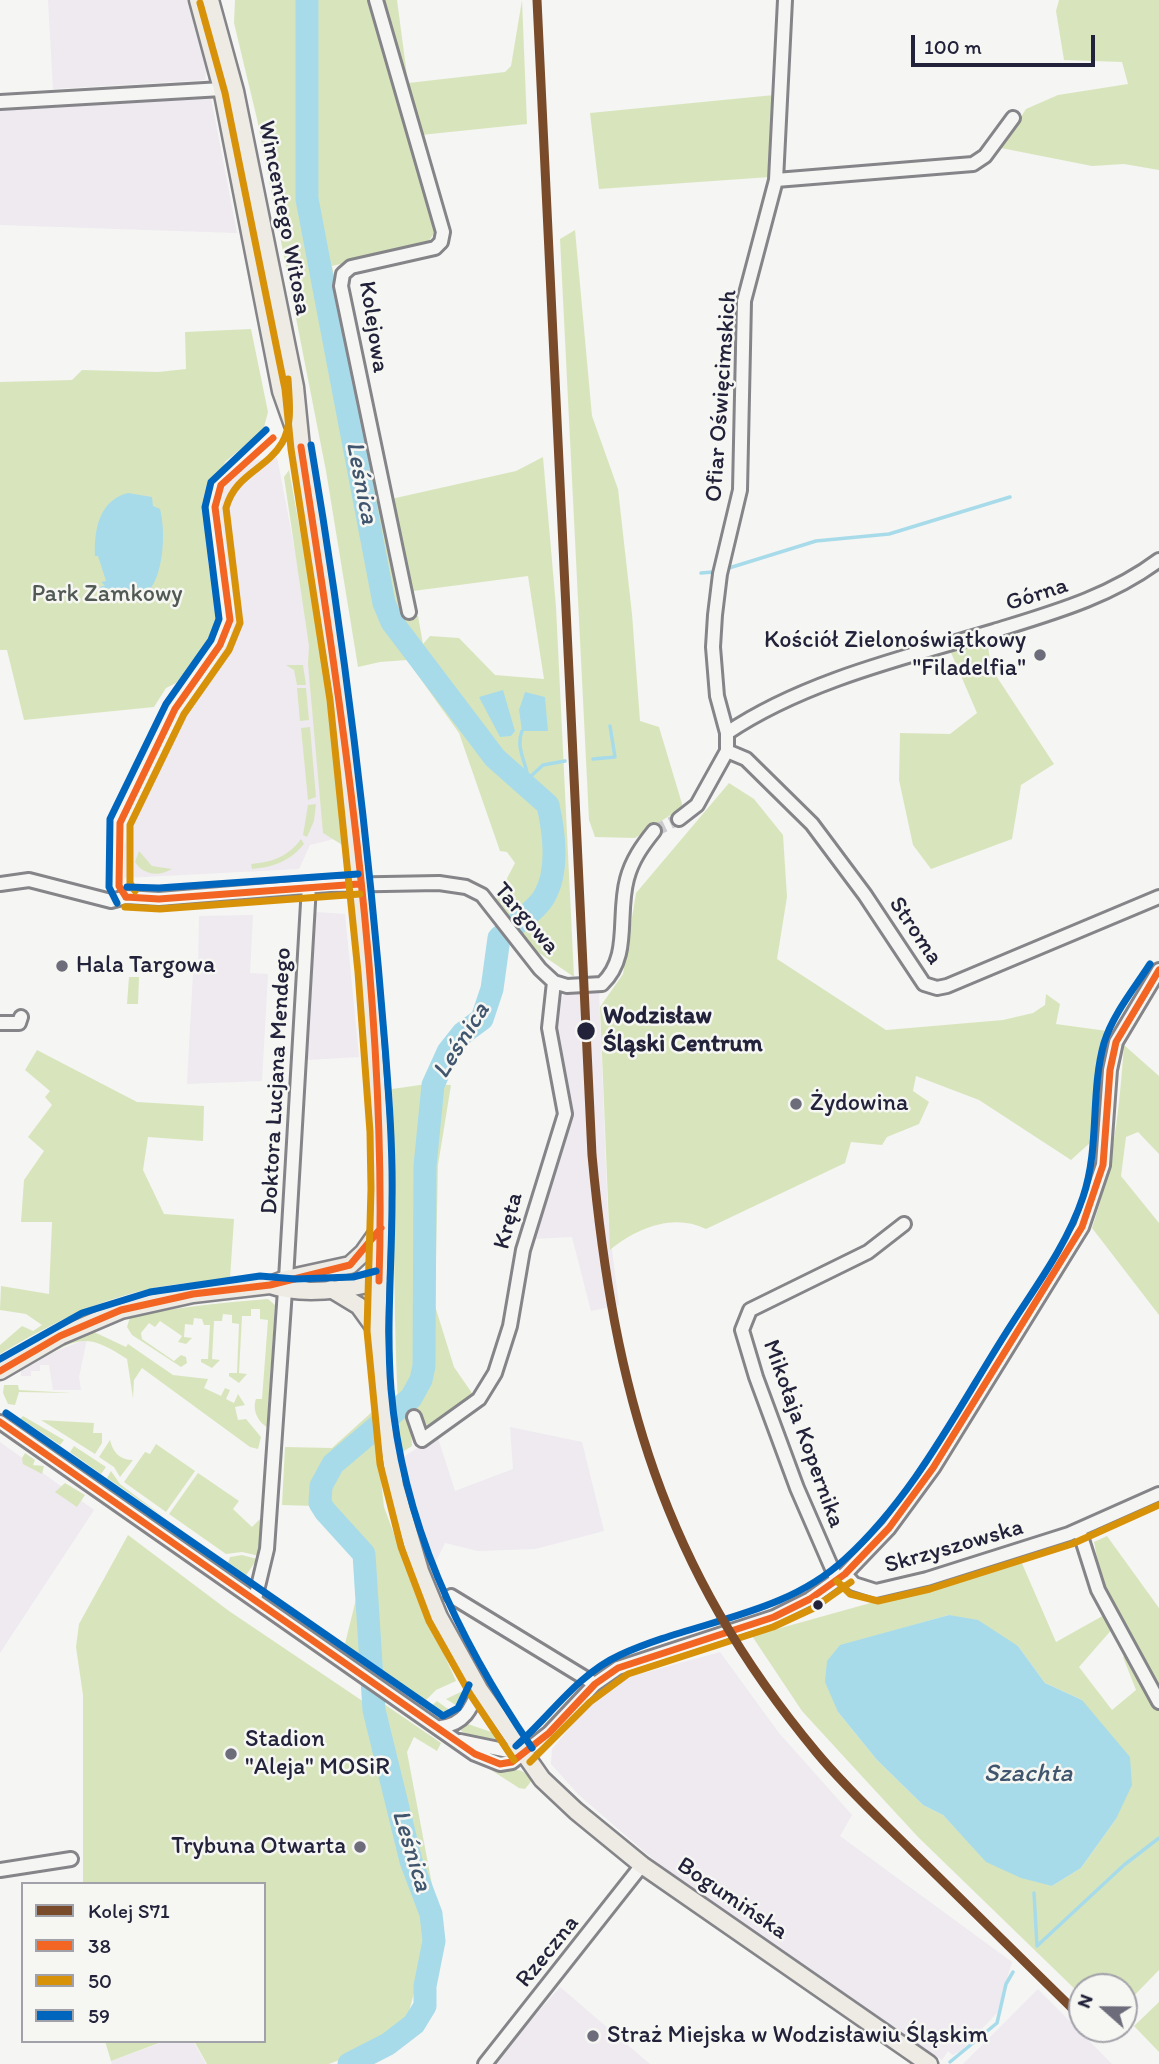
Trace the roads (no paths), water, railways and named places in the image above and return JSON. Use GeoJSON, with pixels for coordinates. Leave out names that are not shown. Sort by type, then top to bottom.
{"type":"FeatureCollection","features":[{"type":"Feature","properties":{"kind":"main road","name":"Wincentego Witosa"},"geometry":{"type":"LineString","coordinates":[[198,0],[222,89],[281,391],[301,447]]}},
{"type":"Feature","properties":{"kind":"main road","name":"Wincentego Witosa"},"geometry":{"type":"LineString","coordinates":[[210,0],[235,91],[295,387],[301,447],[339,686],[380,1132],[381,1228],[377,1331],[387,1440],[401,1513],[439,1616],[479,1689],[523,1754]]}},
{"type":"Feature","properties":{"kind":"main road"},"geometry":{"type":"LineString","coordinates":[[280,1285],[350,1265],[363,1253],[381,1228]]}},
{"type":"Feature","properties":{"kind":"main road"},"geometry":{"type":"LineString","coordinates":[[350,1265],[379,1280]]}},
{"type":"Feature","properties":{"kind":"main road"},"geometry":{"type":"LineString","coordinates":[[0,1371],[60,1336],[121,1310],[192,1294],[280,1285],[355,1287],[379,1280]]}},
{"type":"Feature","properties":{"kind":"main road"},"geometry":{"type":"LineString","coordinates":[[329,1288],[359,1306],[377,1331]]}},
{"type":"Feature","properties":{"kind":"main road","name":"Bogumińska"},"geometry":{"type":"LineString","coordinates":[[523,1754],[542,1779],[582,1817],[642,1865],[929,2064]]}},
{"type":"Feature","properties":{"kind":"street","name":"Kolejowa"},"geometry":{"type":"LineString","coordinates":[[376,0],[443,232],[441,242],[435,248],[351,267],[343,274],[341,286],[409,612]]}},
{"type":"Feature","properties":{"kind":"street","name":"Ofiar Oświęcimskich"},"geometry":{"type":"LineString","coordinates":[[679,819],[697,805],[727,751],[727,733],[717,696],[713,647],[715,615],[720,574],[740,490],[744,301],[776,180],[785,0]]}},
{"type":"Feature","properties":{"kind":"street"},"geometry":{"type":"LineString","coordinates":[[0,102],[222,89]]}},
{"type":"Feature","properties":{"kind":"street"},"geometry":{"type":"LineString","coordinates":[[776,180],[974,164],[985,156],[1013,118]]}},
{"type":"Feature","properties":{"kind":"street","name":"Górna"},"geometry":{"type":"LineString","coordinates":[[727,733],[742,723],[841,678],[892,660],[1072,608],[1138,576],[1159,560]]}},
{"type":"Feature","properties":{"kind":"street","name":"Stroma"},"geometry":{"type":"LineString","coordinates":[[727,751],[746,759],[812,824],[865,895],[924,984],[937,988],[947,986],[1159,897]]}},
{"type":"Feature","properties":{"kind":"street","name":"Targowa"},"geometry":{"type":"LineString","coordinates":[[0,884],[29,880],[99,900],[126,897],[159,899],[359,884],[439,883],[466,887],[482,895],[554,982],[567,986],[602,984],[619,961],[621,913],[633,861],[654,831]]}},
{"type":"Feature","properties":{"kind":"street","name":"Doktora Lucjana Mendego"},"geometry":{"type":"LineString","coordinates":[[255,1599],[267,1549],[276,1432],[280,1285],[309,886]]}},
{"type":"Feature","properties":{"kind":"street","name":"Mikołaja Kopernika"},"geometry":{"type":"LineString","coordinates":[[523,1754],[549,1733],[595,1684],[636,1660],[784,1612],[841,1577],[893,1522],[925,1481],[1071,1250],[1098,1186],[1107,1121],[1110,1070],[1122,1028],[1159,970]]}},
{"type":"Feature","properties":{"kind":"street","name":"Kręta"},"geometry":{"type":"LineString","coordinates":[[414,1417],[422,1440],[479,1399],[495,1373],[510,1326],[523,1250],[565,1114],[549,1028],[554,982]]}},
{"type":"Feature","properties":{"kind":"street"},"geometry":{"type":"LineString","coordinates":[[0,1023],[19,1023],[21,1017]]}},
{"type":"Feature","properties":{"kind":"street","name":"Mikołaja Kopernika"},"geometry":{"type":"LineString","coordinates":[[841,1577],[797,1488],[756,1377],[743,1329],[744,1319],[750,1310],[867,1252],[904,1224]]}},
{"type":"Feature","properties":{"kind":"street"},"geometry":{"type":"LineString","coordinates":[[0,1422],[460,1741],[523,1754]]}},
{"type":"Feature","properties":{"kind":"street","name":"Skrzyszowska"},"geometry":{"type":"LineString","coordinates":[[841,1577],[876,1591],[927,1579],[1079,1530],[1159,1494]]}},
{"type":"Feature","properties":{"kind":"street"},"geometry":{"type":"LineString","coordinates":[[1079,1530],[1098,1590],[1159,1702]]}},
{"type":"Feature","properties":{"kind":"street"},"geometry":{"type":"LineString","coordinates":[[451,1596],[595,1684]]}},
{"type":"Feature","properties":{"kind":"street"},"geometry":{"type":"LineString","coordinates":[[441,1727],[454,1726],[464,1717],[471,1710],[479,1689]]}},
{"type":"Feature","properties":{"kind":"street"},"geometry":{"type":"LineString","coordinates":[[0,1870],[71,1859]]}},
{"type":"Feature","properties":{"kind":"street","name":"Rzeczna"},"geometry":{"type":"LineString","coordinates":[[485,2064],[642,1865]]}},
{"type":"Feature","properties":{"kind":"water"},"geometry":{"type":"Polygon","coordinates":[[[128,493],[152,497],[153,506],[160,509],[163,526],[163,544],[155,580],[147,593],[135,599],[120,596],[101,582],[106,581],[98,556],[95,556],[100,517],[110,502],[128,493]]]}},
{"type":"Feature","properties":{"kind":"water"},"geometry":{"type":"Polygon","coordinates":[[[503,690],[515,731],[511,736],[500,737],[479,697],[503,690]]]}},
{"type":"Feature","properties":{"kind":"water"},"geometry":{"type":"Polygon","coordinates":[[[525,692],[545,697],[548,731],[522,731],[519,710],[525,692]]]}},
{"type":"Feature","properties":{"kind":"water","name":"Szachta"},"geometry":{"type":"Polygon","coordinates":[[[949,1615],[978,1620],[1018,1646],[1045,1683],[1082,1700],[1130,1757],[1132,1785],[1116,1819],[1081,1868],[1052,1886],[1021,1878],[986,1862],[943,1815],[923,1805],[877,1760],[838,1712],[825,1682],[827,1661],[840,1645],[949,1615]]]}},
{"type":"Feature","properties":{"kind":"waterway","name":"Leśnica"},"geometry":{"type":"LineString","coordinates":[[307,0],[307,199],[384,603],[392,622],[495,758],[548,805],[554,852],[552,876],[544,897],[499,938],[492,989],[482,1019],[463,1033],[448,1052],[433,1085],[425,1166],[424,1366],[421,1380],[411,1398],[333,1464],[321,1486],[320,1503],[325,1511],[364,1554],[374,1710],[411,1861],[431,1914],[434,1941],[425,1986],[425,2006],[414,2024],[388,2044],[349,2064]]}},
{"type":"Feature","properties":{"kind":"waterway"},"geometry":{"type":"LineString","coordinates":[[729,568],[816,541],[889,534],[1010,497]]}},
{"type":"Feature","properties":{"kind":"waterway"},"geometry":{"type":"LineString","coordinates":[[701,573],[713,572]]}},
{"type":"Feature","properties":{"kind":"waterway"},"geometry":{"type":"LineString","coordinates":[[102,588],[106,587]]}},
{"type":"Feature","properties":{"kind":"waterway"},"geometry":{"type":"LineString","coordinates":[[593,759],[615,757],[610,726]]}},
{"type":"Feature","properties":{"kind":"waterway"},"geometry":{"type":"LineString","coordinates":[[522,731],[520,746],[527,774],[527,789]]}},
{"type":"Feature","properties":{"kind":"waterway"},"geometry":{"type":"LineString","coordinates":[[530,777],[543,765],[565,761]]}},
{"type":"Feature","properties":{"kind":"waterway"},"geometry":{"type":"LineString","coordinates":[[1037,1946],[1124,1865],[1159,1838]]}},
{"type":"Feature","properties":{"kind":"waterway"},"geometry":{"type":"LineString","coordinates":[[1034,1893],[1037,1946]]}},
{"type":"Feature","properties":{"kind":"waterway"},"geometry":{"type":"LineString","coordinates":[[950,2062],[997,2023],[1006,1984],[1013,1972]]}},
{"type":"Feature","properties":{"kind":"tunnel"},"geometry":{"type":"LineString","coordinates":[[654,831],[679,819]]}},
{"type":"Feature","properties":{"kind":"rail line","name":"S71"},"geometry":{"type":"LineString","coordinates":[[537,0],[592,1155],[615,1322],[632,1399],[655,1473],[683,1544],[720,1614],[764,1684],[840,1779],[1068,2004]]}},
{"type":"Feature","properties":{"kind":"place","name":"Kościół Zielonoświątkowy \"Filadelfia\""},"geometry":{"type":"Point","coordinates":[1040,655]}},
{"type":"Feature","properties":{"kind":"place","name":"Hala Targowa"},"geometry":{"type":"Point","coordinates":[62,966]}},
{"type":"Feature","properties":{"kind":"place","name":"Wodzisław Śląski Centrum"},"geometry":{"type":"Point","coordinates":[586,1031]}},
{"type":"Feature","properties":{"kind":"place","name":"Żydowina"},"geometry":{"type":"Point","coordinates":[796,1104]}},
{"type":"Feature","properties":{"kind":"place","name":"Stadion \"Aleja\" MOSiR"},"geometry":{"type":"Point","coordinates":[231,1754]}},
{"type":"Feature","properties":{"kind":"place","name":"Trybuna Otwarta"},"geometry":{"type":"Point","coordinates":[360,1847]}},
{"type":"Feature","properties":{"kind":"place","name":"Straż Miejska w Wodzisławiu Śląskim"},"geometry":{"type":"Point","coordinates":[593,2036]}},
{"type":"Feature","properties":{"kind":"park label","name":"Park Zamkowy"},"geometry":{"type":"Point","coordinates":[107,595]}}]}
